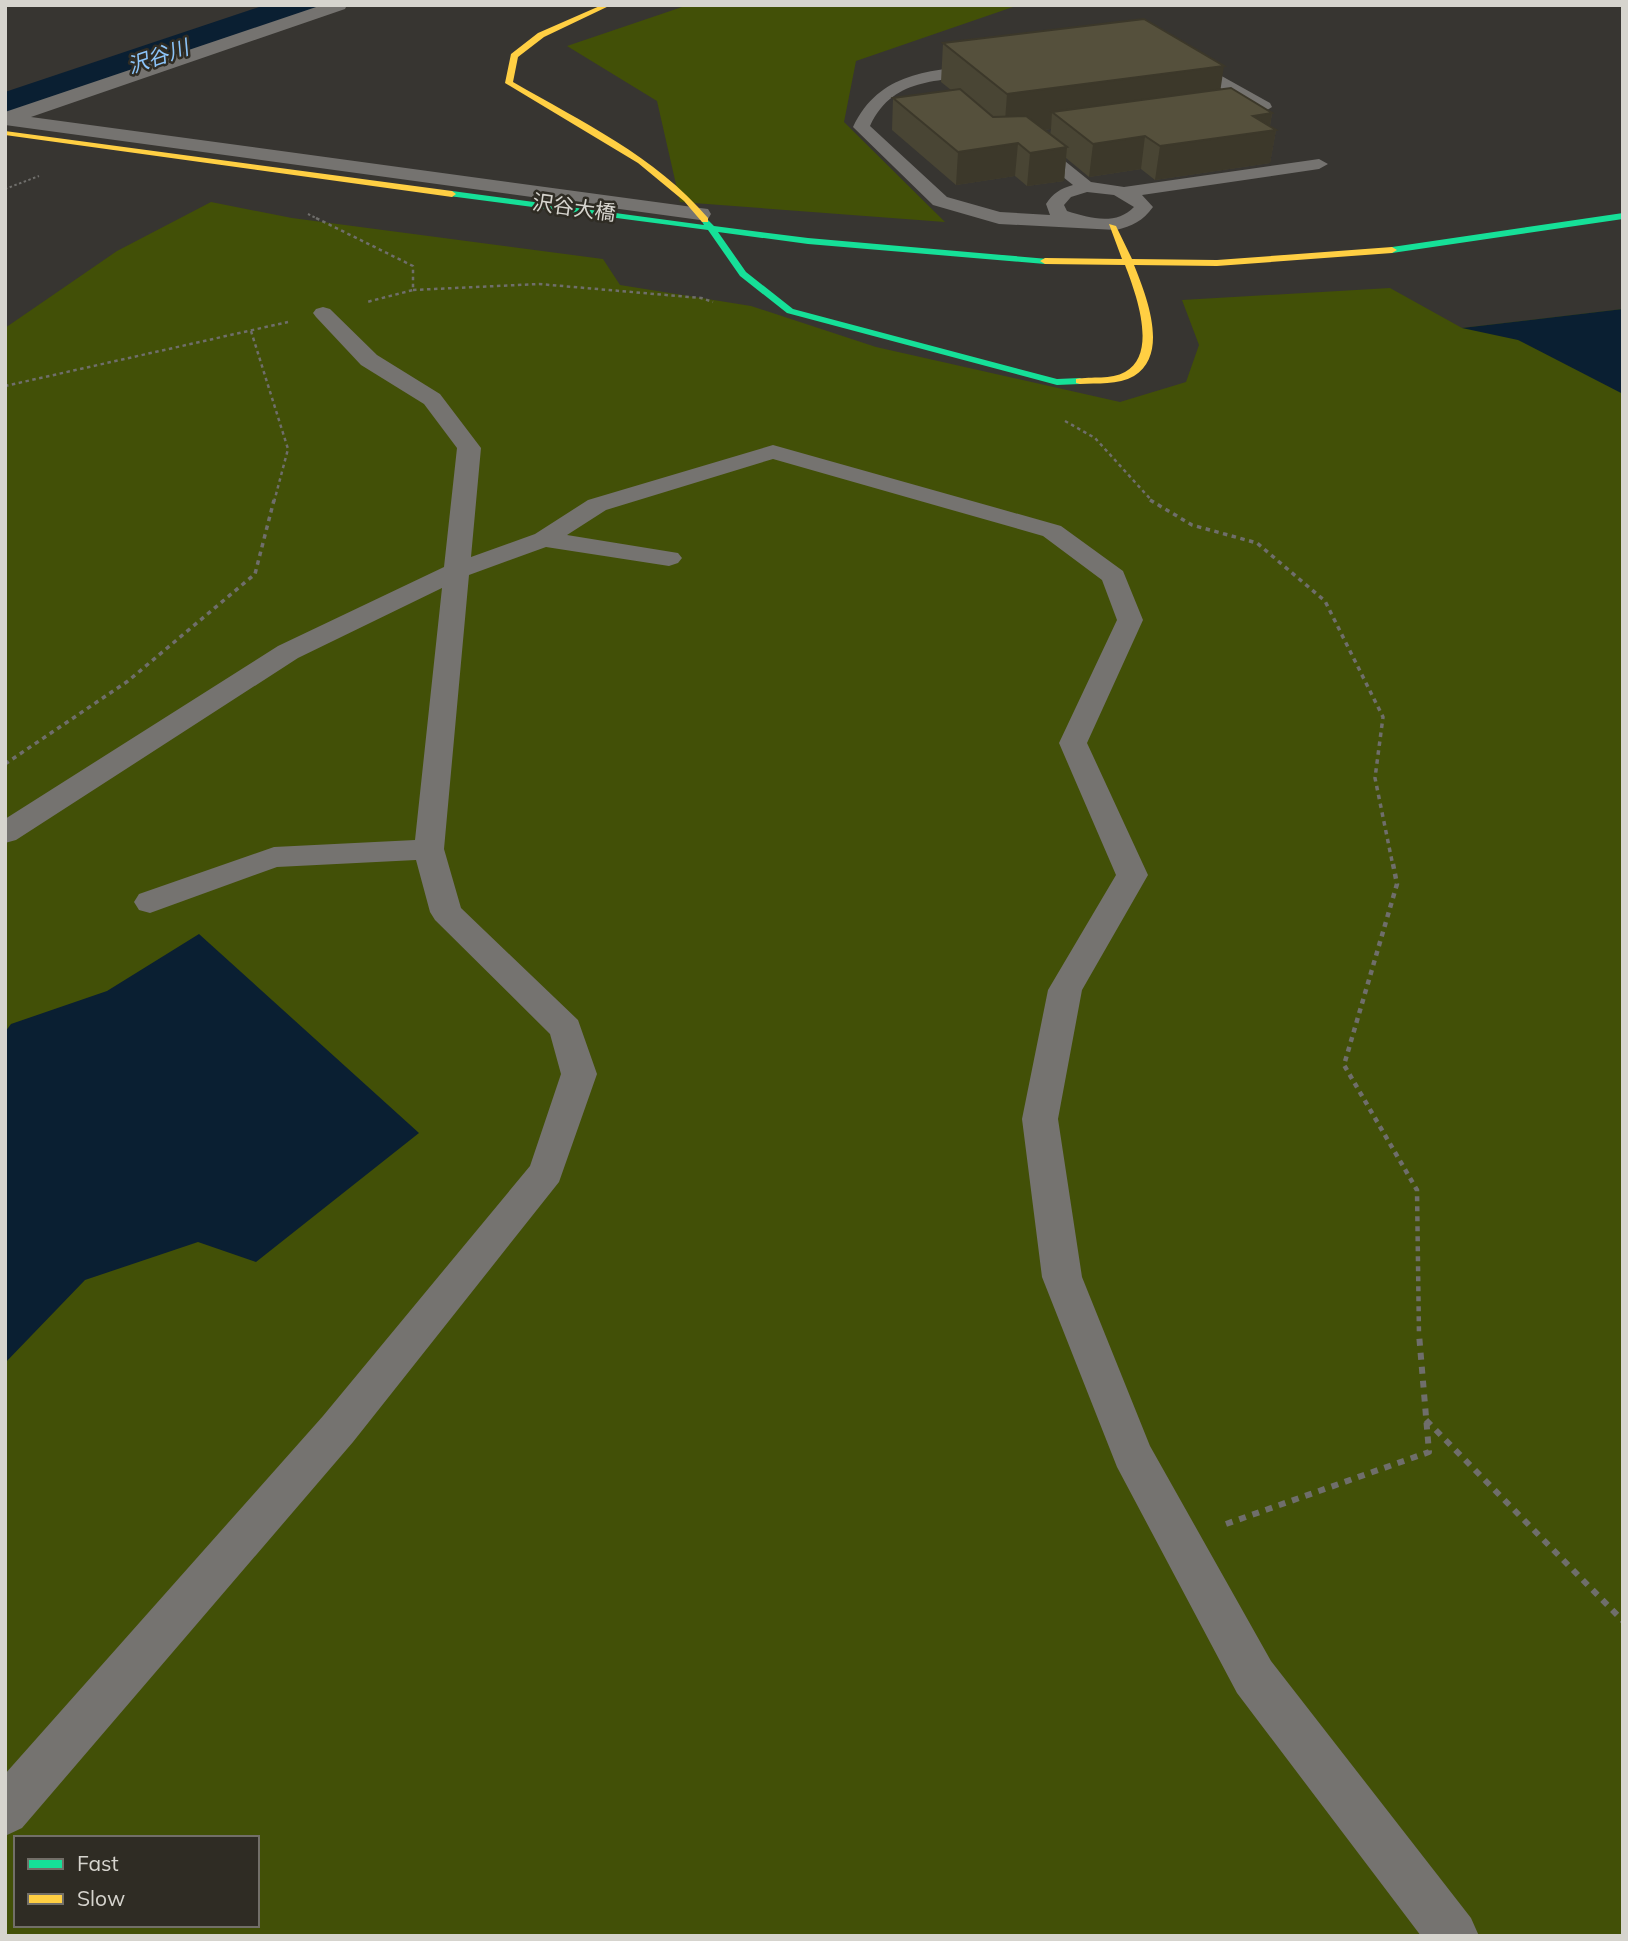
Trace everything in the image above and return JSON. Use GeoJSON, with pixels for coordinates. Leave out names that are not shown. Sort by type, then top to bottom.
{"type":"FeatureCollection","features":[{"type":"Feature","properties":{"kind":"street"},"geometry":{"type":"LineString","coordinates":[[5,119],[340,5]]}},
{"type":"Feature","properties":{"kind":"street"},"geometry":{"type":"LineString","coordinates":[[608,5],[541,35],[514,56],[509,83],[649,166],[700,214],[743,274],[790,311],[1057,382],[1114,379],[1134,372],[1149,346],[1145,284],[1129,264],[1112,226]]}},
{"type":"Feature","properties":{"kind":"street"},"geometry":{"type":"LineString","coordinates":[[5,119],[700,214]]}},
{"type":"Feature","properties":{"kind":"street","name":"沢谷大橋"},"geometry":{"type":"LineString","coordinates":[[5,133],[815,242],[964,257],[1129,264],[1323,258],[1429,247],[1623,216]]}},
{"type":"Feature","properties":{"kind":"street"},"geometry":{"type":"LineString","coordinates":[[698,246],[748,253]]}},
{"type":"Feature","properties":{"kind":"street"},"geometry":{"type":"LineString","coordinates":[[1115,284],[1145,284]]}},
{"type":"Feature","properties":{"kind":"lane"},"geometry":{"type":"LineString","coordinates":[[1173,54],[1264,107],[1202,116]]}},
{"type":"Feature","properties":{"kind":"lane"},"geometry":{"type":"LineString","coordinates":[[1002,67],[922,77],[906,82],[875,103],[861,127],[940,201],[999,218],[1112,226],[1138,215],[1144,207],[1136,196],[1124,192],[1086,187],[1065,193],[1055,204],[1059,214],[1081,222]]}},
{"type":"Feature","properties":{"kind":"lane"},"geometry":{"type":"LineString","coordinates":[[922,77],[942,94]]}},
{"type":"Feature","properties":{"kind":"lane"},"geometry":{"type":"LineString","coordinates":[[1009,143],[1055,136]]}},
{"type":"Feature","properties":{"kind":"lane"},"geometry":{"type":"LineString","coordinates":[[1028,140],[1086,187]]}},
{"type":"Feature","properties":{"kind":"lane"},"geometry":{"type":"LineString","coordinates":[[1124,192],[1319,164]]}},
{"type":"Feature","properties":{"kind":"lane"},"geometry":{"type":"LineString","coordinates":[[5,1811],[338,1429],[545,1171],[579,1074],[566,1030],[446,912],[429,849],[469,448],[432,399],[369,360],[323,313]]}},
{"type":"Feature","properties":{"kind":"lane"},"geometry":{"type":"LineString","coordinates":[[5,833],[288,652],[457,571],[544,539],[597,505],[773,452],[1052,531],[1114,576],[1130,620],[1073,743],[1132,875],[1065,990],[1040,1119],[1062,1277],[1132,1454],[1254,1677],[1453,1936]]}},
{"type":"Feature","properties":{"kind":"lane"},"geometry":{"type":"LineString","coordinates":[[544,539],[669,558]]}},
{"type":"Feature","properties":{"kind":"lane"},"geometry":{"type":"LineString","coordinates":[[150,902],[274,858],[429,849]]}},
{"type":"Feature","properties":{"kind":"path"},"geometry":{"type":"LineString","coordinates":[[29,174],[40,176]]}},
{"type":"Feature","properties":{"kind":"path"},"geometry":{"type":"LineString","coordinates":[[305,212],[412,266],[413,290]]}},
{"type":"Feature","properties":{"kind":"path"},"geometry":{"type":"LineString","coordinates":[[5,386],[251,331],[413,290],[539,284],[701,298],[714,302]]}},
{"type":"Feature","properties":{"kind":"path"},"geometry":{"type":"LineString","coordinates":[[5,764],[128,681],[256,575],[288,449],[251,331]]}},
{"type":"Feature","properties":{"kind":"path"},"geometry":{"type":"LineString","coordinates":[[1063,420],[1096,438],[1150,500],[1192,525],[1257,543],[1325,601],[1383,718],[1375,778],[1397,884],[1343,1065],[1417,1190],[1419,1360],[1429,1452],[1179,1541]]}},
{"type":"Feature","properties":{"kind":"path"},"geometry":{"type":"LineString","coordinates":[[1426,1419],[1623,1621]]}},
{"type":"Feature","properties":{"kind":"green space"},"geometry":{"type":"Polygon","coordinates":[[[688,5],[1019,5],[856,61],[844,122],[945,222],[680,202],[657,101],[567,46],[688,5]]]}},
{"type":"Feature","properties":{"kind":"green space"},"geometry":{"type":"Polygon","coordinates":[[[211,202],[292,218],[603,259],[620,285],[751,306],[876,347],[1120,402],[1186,382],[1199,345],[1182,300],[1390,288],[1462,328],[1623,309],[1623,1936],[5,1936],[5,328],[117,251],[211,202]]]}},
{"type":"Feature","properties":{"kind":"water"},"geometry":{"type":"Polygon","coordinates":[[[1623,309],[1623,394],[1518,340],[1462,328],[1623,309]]]}},
{"type":"Feature","properties":{"kind":"water"},"geometry":{"type":"Polygon","coordinates":[[[199,934],[419,1133],[256,1262],[198,1242],[85,1280],[5,1363],[5,1032],[11,1024],[107,991],[199,934]]]}},
{"type":"Feature","properties":{"kind":"building"},"geometry":{"type":"Polygon","coordinates":[[[1144,19],[1224,66],[1007,94],[943,43],[1144,19]]]}},
{"type":"Feature","properties":{"kind":"building"},"geometry":{"type":"Polygon","coordinates":[[[1231,88],[1272,113],[1253,116],[1276,130],[1160,146],[1145,136],[1093,144],[1052,112],[1231,88]]]}},
{"type":"Feature","properties":{"kind":"building"},"geometry":{"type":"Polygon","coordinates":[[[960,89],[993,117],[1026,116],[1067,147],[1030,153],[1018,143],[958,152],[893,98],[960,89]]]}},
{"type":"Feature","properties":{"kind":"waterway","name":"沢谷川"},"geometry":{"type":"LineString","coordinates":[[5,109],[310,5]]}},
{"type":"Feature","properties":{"kind":"traffic: fast"},"geometry":{"type":"LineString","coordinates":[[452,194],[808,241],[1045,261]]}},
{"type":"Feature","properties":{"kind":"traffic: fast"},"geometry":{"type":"LineString","coordinates":[[1392,250],[1623,216]]}},
{"type":"Feature","properties":{"kind":"traffic: fast"},"geometry":{"type":"LineString","coordinates":[[705,220],[743,274],[790,311],[1057,382],[1080,381]]}},
{"type":"Feature","properties":{"kind":"traffic: slow"},"geometry":{"type":"LineString","coordinates":[[608,5],[541,35],[514,56],[509,83],[641,161],[687,199],[705,220]]}},
{"type":"Feature","properties":{"kind":"traffic: slow"},"geometry":{"type":"LineString","coordinates":[[5,133],[452,194]]}},
{"type":"Feature","properties":{"kind":"traffic: slow"},"geometry":{"type":"LineString","coordinates":[[1080,381],[1108,380],[1128,375],[1143,359],[1147,342],[1147,322],[1142,301],[1112,226]]}},
{"type":"Feature","properties":{"kind":"traffic: slow"},"geometry":{"type":"LineString","coordinates":[[1045,261],[1217,263],[1392,250]]}}]}
